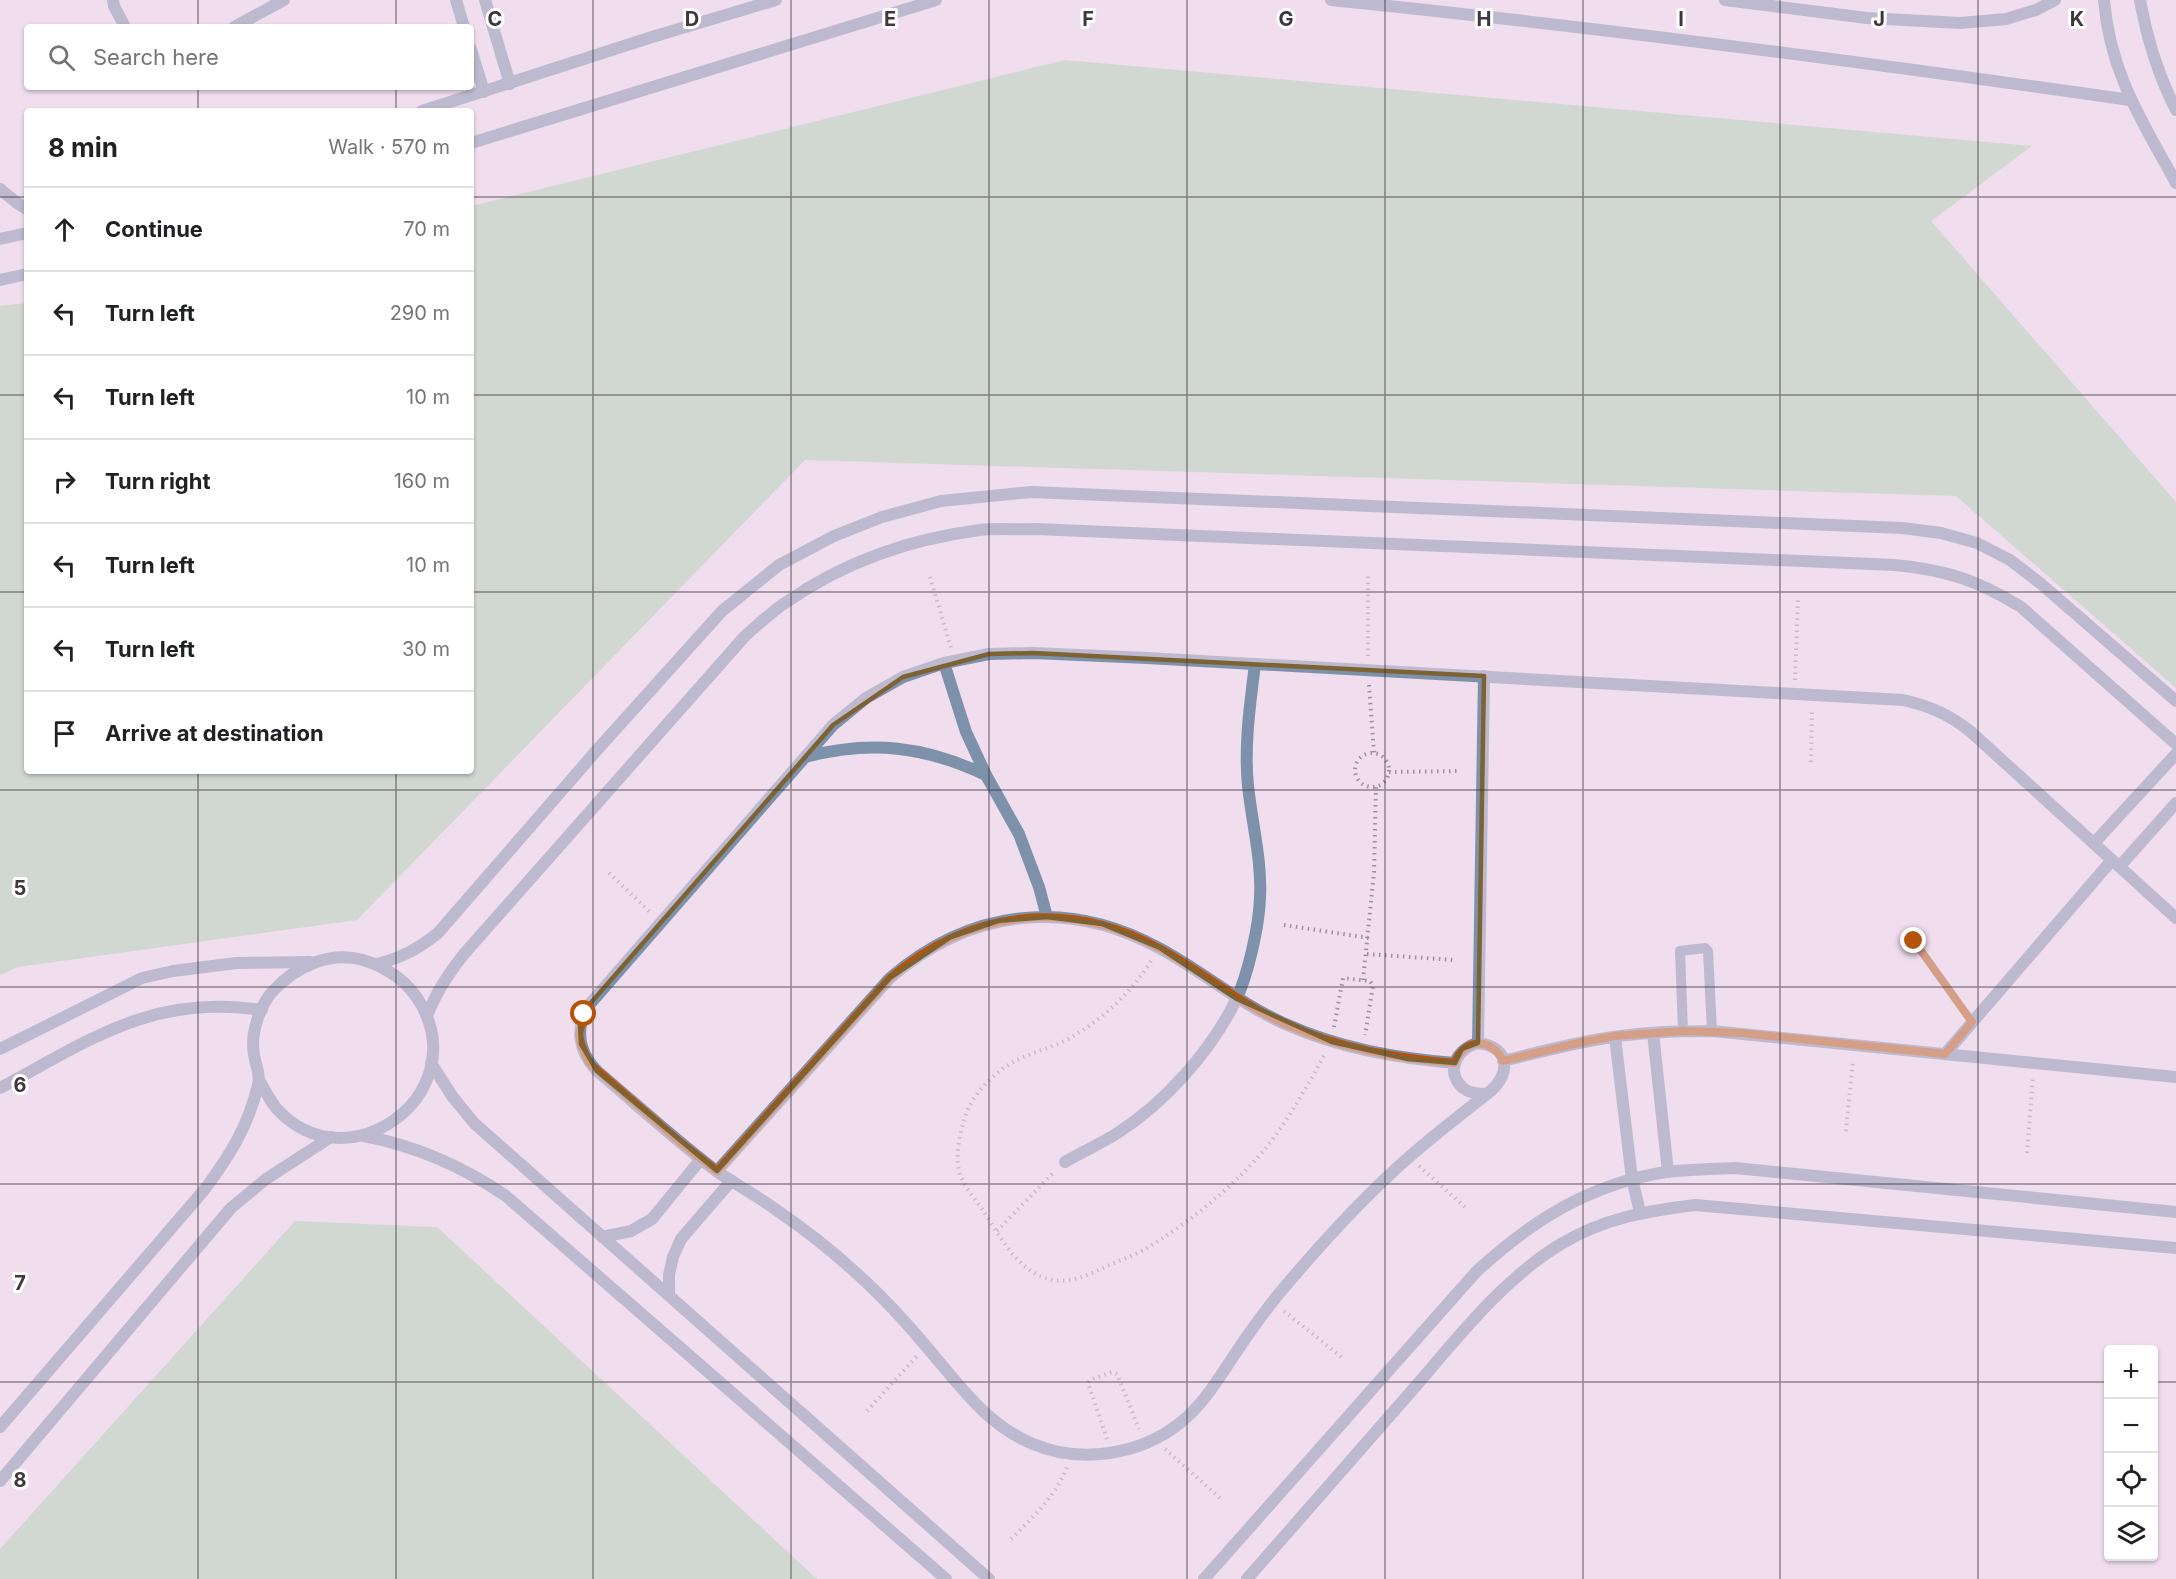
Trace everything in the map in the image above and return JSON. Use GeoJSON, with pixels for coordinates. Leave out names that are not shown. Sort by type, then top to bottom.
{"type":"FeatureCollection","features":[{"type":"Feature","properties":{"kind":"street"},"geometry":{"type":"LineString","coordinates":[[113,0],[123,24]]}},
{"type":"Feature","properties":{"kind":"street"},"geometry":{"type":"LineString","coordinates":[[240,24],[284,0]]}},
{"type":"Feature","properties":{"kind":"street"},"geometry":{"type":"LineString","coordinates":[[456,0],[463,24]]}},
{"type":"Feature","properties":{"kind":"street"},"geometry":{"type":"LineString","coordinates":[[485,0],[510,84]]}},
{"type":"Feature","properties":{"kind":"street"},"geometry":{"type":"LineString","coordinates":[[432,108],[651,37],[776,0]]}},
{"type":"Feature","properties":{"kind":"street"},"geometry":{"type":"LineString","coordinates":[[474,142],[936,0]]}},
{"type":"Feature","properties":{"kind":"street"},"geometry":{"type":"LineString","coordinates":[[1331,0],[1883,64],[2130,100]]}},
{"type":"Feature","properties":{"kind":"street"},"geometry":{"type":"LineString","coordinates":[[1725,0],[1867,18],[1960,23],[2006,19],[2055,0]]}},
{"type":"Feature","properties":{"kind":"street"},"geometry":{"type":"LineString","coordinates":[[2104,0],[2105,19],[2115,65],[2130,100],[2176,183]]}},
{"type":"Feature","properties":{"kind":"street"},"geometry":{"type":"LineString","coordinates":[[2140,0],[2147,38],[2159,74],[2176,110]]}},
{"type":"Feature","properties":{"kind":"street"},"geometry":{"type":"LineString","coordinates":[[474,59],[484,92]]}},
{"type":"Feature","properties":{"kind":"street"},"geometry":{"type":"LineString","coordinates":[[0,189],[24,206]]}},
{"type":"Feature","properties":{"kind":"street"},"geometry":{"type":"LineString","coordinates":[[0,238],[24,233]]}},
{"type":"Feature","properties":{"kind":"street"},"geometry":{"type":"LineString","coordinates":[[0,280],[24,275]]}},
{"type":"Feature","properties":{"kind":"street"},"geometry":{"type":"LineString","coordinates":[[377,964],[399,958],[420,947],[438,933],[597,750],[722,611],[779,565],[834,536],[882,517],[941,501],[1031,492],[1903,528],[1941,533],[1977,543],[2010,560],[2040,583],[2176,701]]}},
{"type":"Feature","properties":{"kind":"street"},"geometry":{"type":"LineString","coordinates":[[427,1016],[435,994],[459,961],[745,636],[786,602],[831,574],[879,552],[930,538],[983,530],[1036,530],[1929,568],[1961,576],[1992,589],[2022,607],[2176,744]]}},
{"type":"Feature","properties":{"kind":"street"},"geometry":{"type":"LineString","coordinates":[[1486,1094],[1469,1091],[1462,1087],[1454,1072],[1455,1063],[1462,1049],[1478,1043],[1493,1047],[1500,1053],[1503,1061],[1503,1077],[1499,1084],[1409,1157],[1360,1203],[1315,1251],[1236,1351],[1203,1401],[1179,1424],[1150,1442],[1113,1453],[1070,1454],[1035,1445],[1003,1428],[975,1405],[892,1308],[839,1259],[774,1208],[717,1171],[597,1071],[589,1063],[581,1044],[580,1024],[589,1005],[833,725],[866,698],[903,677],[950,662],[989,654],[1033,653],[1255,664],[1904,700],[1946,714],[1971,732],[2176,918]]}},
{"type":"Feature","properties":{"kind":"street"},"geometry":{"type":"LineString","coordinates":[[950,662],[966,732],[986,775],[1019,834],[1039,887],[1047,916]]}},
{"type":"Feature","properties":{"kind":"street"},"geometry":{"type":"LineString","coordinates":[[1065,1162],[1118,1133],[1165,1096],[1205,1051],[1237,999],[1258,926],[1260,898],[1258,853],[1246,753],[1247,722],[1255,664]]}},
{"type":"Feature","properties":{"kind":"street"},"geometry":{"type":"LineString","coordinates":[[1478,1043],[1484,676]]}},
{"type":"Feature","properties":{"kind":"street"},"geometry":{"type":"LineString","coordinates":[[805,757],[831,750],[858,747],[911,749],[954,761],[986,775]]}},
{"type":"Feature","properties":{"kind":"street"},"geometry":{"type":"LineString","coordinates":[[2094,843],[2176,754]]}},
{"type":"Feature","properties":{"kind":"street"},"geometry":{"type":"LineString","coordinates":[[1945,1054],[2116,863],[2176,803]]}},
{"type":"Feature","properties":{"kind":"street"},"geometry":{"type":"LineString","coordinates":[[717,1171],[890,978],[909,962],[951,937],[974,928],[1022,917],[1047,916],[1075,919],[1102,924],[1129,933],[1160,948],[1237,999],[1283,1023],[1332,1042],[1408,1059],[1455,1063]]}},
{"type":"Feature","properties":{"kind":"street"},"geometry":{"type":"LineString","coordinates":[[0,1049],[142,978],[236,963],[314,962],[335,958],[357,958],[377,964],[398,977],[415,994],[427,1016],[432,1039],[432,1063],[423,1088],[408,1110],[388,1126],[363,1136]]}},
{"type":"Feature","properties":{"kind":"street"},"geometry":{"type":"LineString","coordinates":[[314,962],[295,971],[272,992],[257,1020],[253,1051],[260,1082],[276,1108],[301,1128],[331,1137],[363,1136],[388,1140],[436,1156],[469,1172],[506,1196],[946,1579]]}},
{"type":"Feature","properties":{"kind":"street"},"geometry":{"type":"LineString","coordinates":[[0,1088],[107,1032],[156,1013],[209,1006],[236,1006],[262,1010]]}},
{"type":"Feature","properties":{"kind":"street"},"geometry":{"type":"LineString","coordinates":[[1503,1061],[1615,1036],[1712,1031],[2176,1077]]}},
{"type":"Feature","properties":{"kind":"street"},"geometry":{"type":"LineString","coordinates":[[1653,1033],[1668,1172]]}},
{"type":"Feature","properties":{"kind":"street"},"geometry":{"type":"LineString","coordinates":[[1615,1036],[1632,1179],[1640,1212]]}},
{"type":"Feature","properties":{"kind":"street"},"geometry":{"type":"LineString","coordinates":[[432,1063],[452,1096],[474,1124],[989,1579]]}},
{"type":"Feature","properties":{"kind":"street"},"geometry":{"type":"LineString","coordinates":[[0,1427],[205,1190],[244,1130],[260,1082]]}},
{"type":"Feature","properties":{"kind":"street"},"geometry":{"type":"LineString","coordinates":[[0,1481],[231,1208],[266,1179],[331,1137]]}},
{"type":"Feature","properties":{"kind":"street"},"geometry":{"type":"LineString","coordinates":[[602,1237],[631,1231],[652,1219],[702,1159]]}},
{"type":"Feature","properties":{"kind":"street"},"geometry":{"type":"LineString","coordinates":[[1204,1579],[1476,1272],[1504,1246],[1544,1217],[1588,1193],[1632,1179],[1668,1172],[1736,1168],[2176,1212]]}},
{"type":"Feature","properties":{"kind":"street"},"geometry":{"type":"LineString","coordinates":[[669,1295],[669,1275],[673,1257],[681,1239],[731,1181]]}},
{"type":"Feature","properties":{"kind":"street"},"geometry":{"type":"LineString","coordinates":[[1247,1579],[1479,1314],[1523,1271],[1561,1244],[1604,1223],[1640,1212],[1695,1205],[2176,1248]]}},
{"type":"Feature","properties":{"kind":"lane"},"geometry":{"type":"LineString","coordinates":[[1683,1031],[1680,951],[1705,948],[1708,951],[1712,1031]]}},
{"type":"Feature","properties":{"kind":"path"},"geometry":{"type":"LineString","coordinates":[[1368,572],[1368,670],[1374,753]]}},
{"type":"Feature","properties":{"kind":"path"},"geometry":{"type":"LineString","coordinates":[[930,577],[950,662]]}},
{"type":"Feature","properties":{"kind":"path"},"geometry":{"type":"LineString","coordinates":[[1794,693],[1798,597]]}},
{"type":"Feature","properties":{"kind":"path"},"geometry":{"type":"LineString","coordinates":[[1811,762],[1812,694]]}},
{"type":"Feature","properties":{"kind":"path"},"geometry":{"type":"LineString","coordinates":[[1369,753],[1374,753],[1385,758],[1389,772],[1386,780],[1376,786],[1364,784],[1357,776],[1356,770],[1359,759],[1369,753]]}},
{"type":"Feature","properties":{"kind":"path"},"geometry":{"type":"LineString","coordinates":[[1389,772],[1460,771]]}},
{"type":"Feature","properties":{"kind":"path"},"geometry":{"type":"LineString","coordinates":[[1363,980],[1374,872],[1376,786]]}},
{"type":"Feature","properties":{"kind":"path"},"geometry":{"type":"LineString","coordinates":[[609,873],[662,922]]}},
{"type":"Feature","properties":{"kind":"path"},"geometry":{"type":"LineString","coordinates":[[1284,925],[1369,938]]}},
{"type":"Feature","properties":{"kind":"path"},"geometry":{"type":"LineString","coordinates":[[1914,941],[1972,1022]]}},
{"type":"Feature","properties":{"kind":"path"},"geometry":{"type":"LineString","coordinates":[[1367,954],[1454,960]]}},
{"type":"Feature","properties":{"kind":"path"},"geometry":{"type":"LineString","coordinates":[[1332,1042],[1342,979],[1345,977],[1370,981],[1373,986],[1362,1050]]}},
{"type":"Feature","properties":{"kind":"path"},"geometry":{"type":"LineString","coordinates":[[1846,1131],[1855,1045]]}},
{"type":"Feature","properties":{"kind":"path"},"geometry":{"type":"LineString","coordinates":[[2027,1153],[2034,1062]]}},
{"type":"Feature","properties":{"kind":"path"},"geometry":{"type":"LineString","coordinates":[[1409,1157],[1466,1208]]}},
{"type":"Feature","properties":{"kind":"path"},"geometry":{"type":"LineString","coordinates":[[997,1230],[1065,1162]]}},
{"type":"Feature","properties":{"kind":"path"},"geometry":{"type":"LineString","coordinates":[[1273,1302],[1344,1359]]}},
{"type":"Feature","properties":{"kind":"path"},"geometry":{"type":"LineString","coordinates":[[867,1411],[926,1346]]}},
{"type":"Feature","properties":{"kind":"path"},"geometry":{"type":"LineString","coordinates":[[1113,1453],[1088,1383],[1112,1371],[1116,1373],[1150,1442],[1220,1498]]}},
{"type":"Feature","properties":{"kind":"path"},"geometry":{"type":"LineString","coordinates":[[1011,1539],[1056,1490],[1067,1467],[1070,1454]]}},
{"type":"Feature","properties":{"kind":"highlighted area"},"geometry":{"type":"Polygon","coordinates":[[[1033,653],[1484,676],[1478,1043],[1462,1049],[1455,1063],[1408,1059],[1332,1042],[1237,999],[1160,948],[1102,924],[1047,917],[998,921],[951,937],[890,978],[717,1171],[597,1071],[581,1044],[580,1024],[589,1005],[833,725],[903,677],[989,654],[1033,653]]]}},
{"type":"Feature","properties":{"kind":"green space"},"geometry":{"type":"Polygon","coordinates":[[[1065,60],[2032,146],[1931,221],[2176,502],[2176,688],[1956,496],[805,460],[357,920],[18,967],[0,975],[0,306],[24,303],[24,774],[474,774],[474,205],[1065,60]]]}},
{"type":"Feature","properties":{"kind":"green space"},"geometry":{"type":"Polygon","coordinates":[[[295,1221],[437,1227],[817,1579],[0,1579],[0,1549],[295,1221]]]}},
{"type":"Feature","properties":{"kind":"route"},"geometry":{"type":"LineString","coordinates":[[584,1014],[579,1034],[589,1063],[717,1171],[890,978],[929,948],[951,937],[998,921],[1047,916],[1102,924],[1129,933],[1160,948],[1237,999],[1283,1023],[1332,1042],[1362,1050],[1408,1059],[1455,1063],[1462,1049],[1478,1043],[1493,1047],[1500,1053],[1503,1061],[1615,1036],[1683,1031],[1741,1033],[1945,1054],[1972,1022],[1914,941]]}}]}
